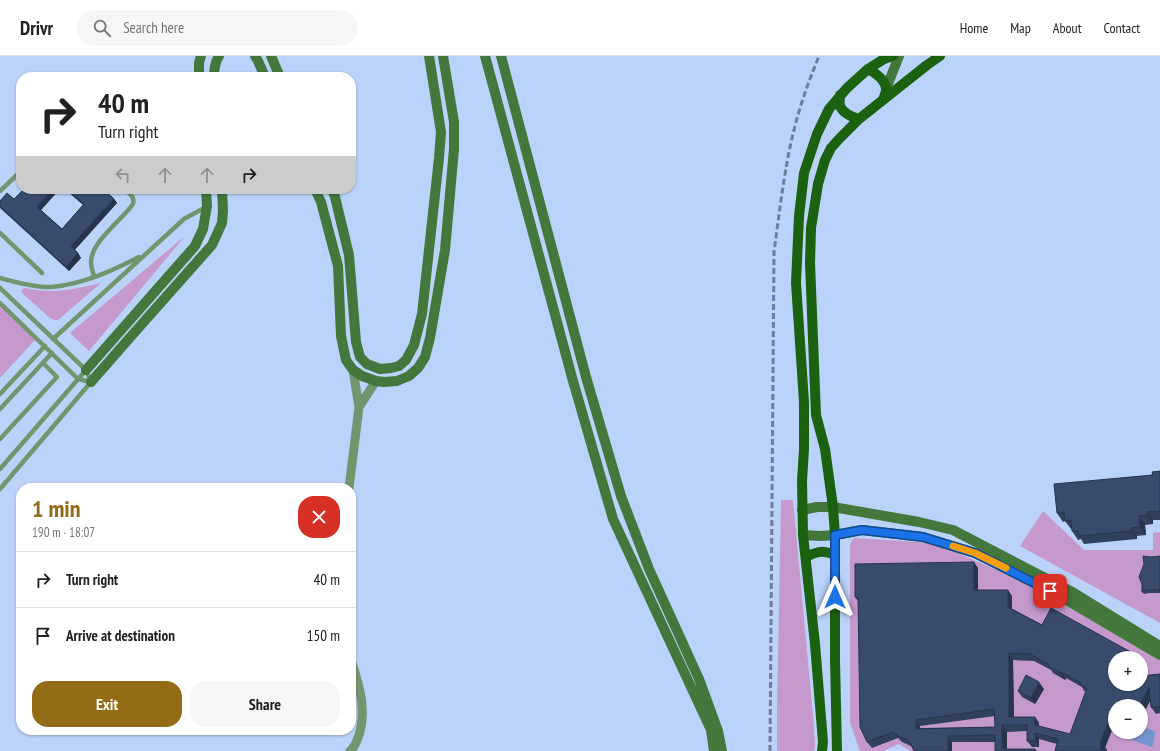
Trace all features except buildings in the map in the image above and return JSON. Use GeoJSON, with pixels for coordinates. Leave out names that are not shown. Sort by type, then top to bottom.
{"type":"FeatureCollection","features":[{"type":"Feature","properties":{"kind":"main road"},"geometry":{"type":"LineString","coordinates":[[837,751],[835,535],[833,507],[825,449],[816,415],[810,263],[811,228],[818,184],[825,160],[831,148],[859,119],[927,64],[940,56]]}},
{"type":"Feature","properties":{"kind":"main road"},"geometry":{"type":"LineString","coordinates":[[822,751],[823,742],[816,644],[803,535],[804,402],[796,283],[799,216],[804,173],[817,134],[829,109],[840,95],[868,69],[887,57]]}},
{"type":"Feature","properties":{"kind":"main road"},"geometry":{"type":"LineString","coordinates":[[868,69],[884,82],[886,89],[883,100]]}},
{"type":"Feature","properties":{"kind":"main road"},"geometry":{"type":"LineString","coordinates":[[840,95],[840,105],[844,112],[859,119]]}},
{"type":"Feature","properties":{"kind":"main road"},"geometry":{"type":"LineString","coordinates":[[806,557],[816,552],[826,551],[835,555]]}},
{"type":"Feature","properties":{"kind":"street"},"geometry":{"type":"LineString","coordinates":[[199,72],[201,56]]}},
{"type":"Feature","properties":{"kind":"street"},"geometry":{"type":"LineString","coordinates":[[214,72],[216,61],[219,56]]}},
{"type":"Feature","properties":{"kind":"street"},"geometry":{"type":"LineString","coordinates":[[254,56],[263,72]]}},
{"type":"Feature","properties":{"kind":"street"},"geometry":{"type":"LineString","coordinates":[[271,56],[278,72]]}},
{"type":"Feature","properties":{"kind":"street"},"geometry":{"type":"LineString","coordinates":[[334,194],[349,255],[356,342],[360,357],[368,364],[380,368],[399,366],[406,360],[414,345],[422,314],[439,158],[441,132],[429,56]]}},
{"type":"Feature","properties":{"kind":"street"},"geometry":{"type":"LineString","coordinates":[[317,194],[321,202],[338,266],[341,336],[346,360],[353,370],[362,376],[376,381],[397,381],[409,376],[418,368],[424,357],[430,338],[445,250],[454,149],[454,122],[442,56]]}},
{"type":"Feature","properties":{"kind":"street"},"geometry":{"type":"LineString","coordinates":[[484,56],[573,381],[614,519],[710,730],[714,751]]}},
{"type":"Feature","properties":{"kind":"street"},"geometry":{"type":"LineString","coordinates":[[501,56],[586,377],[621,496],[649,569],[699,679],[718,731],[722,751]]}},
{"type":"Feature","properties":{"kind":"street"},"geometry":{"type":"LineString","coordinates":[[886,89],[899,56]]}},
{"type":"Feature","properties":{"kind":"street"},"geometry":{"type":"LineString","coordinates":[[86,370],[195,246],[203,229],[207,206],[206,194]]}},
{"type":"Feature","properties":{"kind":"street"},"geometry":{"type":"LineString","coordinates":[[91,382],[212,245],[222,223],[222,194]]}},
{"type":"Feature","properties":{"kind":"street"},"geometry":{"type":"LineString","coordinates":[[350,483],[359,407],[353,370]]}},
{"type":"Feature","properties":{"kind":"street"},"geometry":{"type":"LineString","coordinates":[[359,407],[376,381]]}},
{"type":"Feature","properties":{"kind":"street"},"geometry":{"type":"LineString","coordinates":[[802,510],[817,507],[833,507],[919,522],[953,530],[1074,593],[1160,646]]}},
{"type":"Feature","properties":{"kind":"street"},"geometry":{"type":"LineString","coordinates":[[803,535],[835,535],[862,530],[923,537],[975,553],[1050,591],[1160,655]]}},
{"type":"Feature","properties":{"kind":"street"},"geometry":{"type":"LineString","coordinates":[[350,751],[355,747],[362,725],[362,704],[356,676]]}},
{"type":"Feature","properties":{"kind":"lane"},"geometry":{"type":"LineString","coordinates":[[0,191],[16,176]]}},
{"type":"Feature","properties":{"kind":"lane"},"geometry":{"type":"LineString","coordinates":[[94,277],[91,264],[93,251],[98,242],[133,204],[133,197],[130,194]]}},
{"type":"Feature","properties":{"kind":"lane"},"geometry":{"type":"LineString","coordinates":[[53,339],[184,219],[207,206]]}},
{"type":"Feature","properties":{"kind":"lane"},"geometry":{"type":"LineString","coordinates":[[0,234],[42,273]]}},
{"type":"Feature","properties":{"kind":"lane"},"geometry":{"type":"LineString","coordinates":[[0,278],[18,283],[51,287],[82,282],[116,269],[146,253]]}},
{"type":"Feature","properties":{"kind":"lane"},"geometry":{"type":"LineString","coordinates":[[0,288],[86,370],[91,382]]}},
{"type":"Feature","properties":{"kind":"lane"},"geometry":{"type":"LineString","coordinates":[[0,303],[78,379],[91,382]]}},
{"type":"Feature","properties":{"kind":"lane"},"geometry":{"type":"LineString","coordinates":[[0,394],[45,346]]}},
{"type":"Feature","properties":{"kind":"lane"},"geometry":{"type":"LineString","coordinates":[[0,409],[52,353]]}},
{"type":"Feature","properties":{"kind":"lane"},"geometry":{"type":"LineString","coordinates":[[0,439],[57,377],[43,363]]}},
{"type":"Feature","properties":{"kind":"lane"},"geometry":{"type":"LineString","coordinates":[[0,469],[86,370]]}},
{"type":"Feature","properties":{"kind":"lane"},"geometry":{"type":"LineString","coordinates":[[0,489],[91,382]]}},
{"type":"Feature","properties":{"kind":"shaded area"},"geometry":{"type":"Polygon","coordinates":[[[186,235],[89,351],[70,333],[186,235]]]}},
{"type":"Feature","properties":{"kind":"shaded area"},"geometry":{"type":"Polygon","coordinates":[[[100,283],[58,320],[50,318],[21,291],[24,288],[53,291],[81,288],[100,283]]]}},
{"type":"Feature","properties":{"kind":"shaded area"},"geometry":{"type":"Polygon","coordinates":[[[0,306],[35,340],[0,378],[0,306]]]}},
{"type":"Feature","properties":{"kind":"shaded area"},"geometry":{"type":"Polygon","coordinates":[[[781,500],[793,500],[814,726],[814,751],[777,751],[781,500]]]}},
{"type":"Feature","properties":{"kind":"shaded area"},"geometry":{"type":"Polygon","coordinates":[[[1043,511],[1084,550],[1153,550],[1153,533],[1160,532],[1160,623],[1020,546],[1043,511]]]}},
{"type":"Feature","properties":{"kind":"shaded area"},"geometry":{"type":"Polygon","coordinates":[[[854,538],[935,543],[1022,581],[1146,651],[1108,651],[1108,691],[1148,691],[1148,652],[1160,659],[1160,751],[910,751],[899,744],[883,751],[860,751],[850,723],[850,544],[854,538]]]}},
{"type":"Feature","properties":{"kind":"water"},"geometry":{"type":"Polygon","coordinates":[[[1148,729],[1155,732],[1152,747],[1132,740],[1148,739],[1148,729]]]}},
{"type":"Feature","properties":{"kind":"railway"},"geometry":{"type":"LineString","coordinates":[[770,751],[774,252],[785,176],[796,120],[819,56]]}},
{"type":"Feature","properties":{"kind":"slow traffic"},"geometry":{"type":"LineString","coordinates":[[953,546],[975,553],[1006,568]]}},
{"type":"Feature","properties":{"kind":"route"},"geometry":{"type":"LineString","coordinates":[[835,597],[835,535],[862,530],[923,537],[975,553],[1050,591]]}}]}
